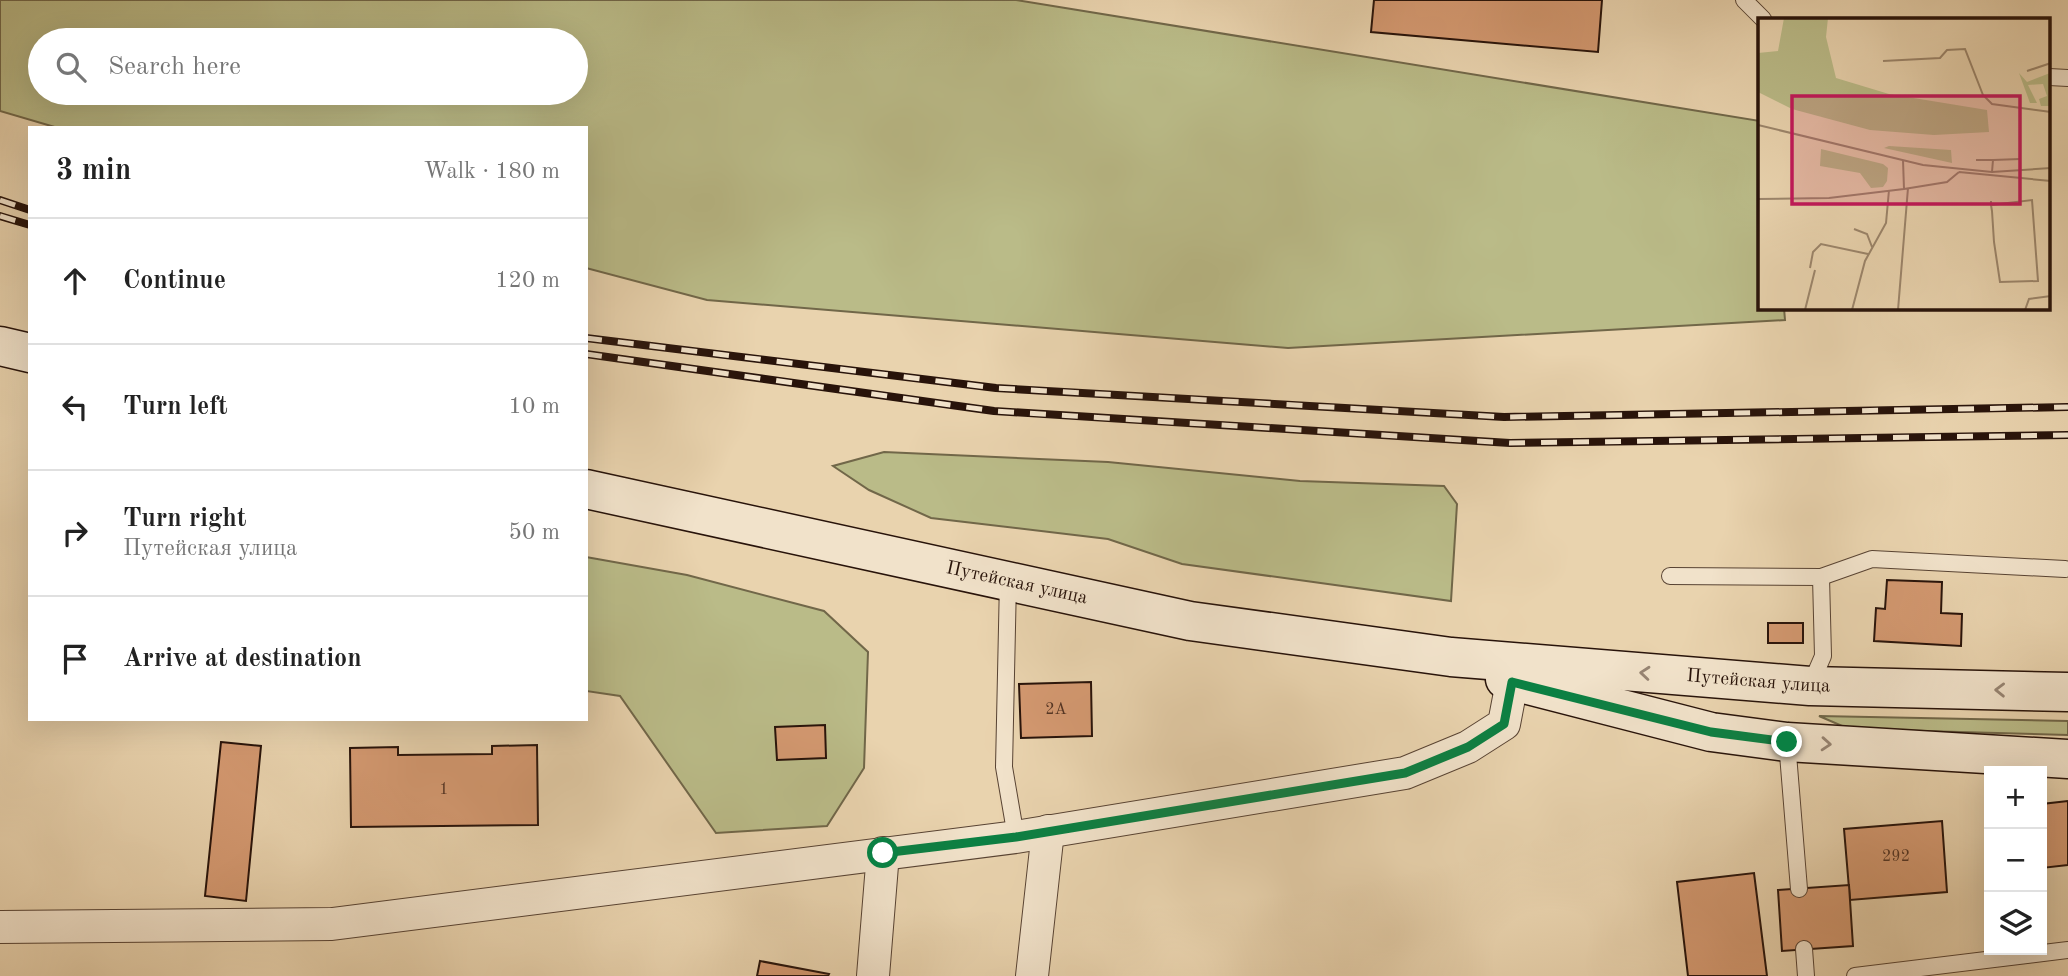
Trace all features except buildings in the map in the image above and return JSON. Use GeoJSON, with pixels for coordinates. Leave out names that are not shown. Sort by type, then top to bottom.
{"type":"FeatureCollection","features":[{"type":"Feature","properties":{"kind":"street"},"geometry":{"type":"LineString","coordinates":[[0,346],[28,353]]}},
{"type":"Feature","properties":{"kind":"street","name":"Путейская улица"},"geometry":{"type":"LineString","coordinates":[[588,489],[1190,621],[1451,657],[1810,686],[2068,692]]}},
{"type":"Feature","properties":{"kind":"street","name":"Путейская улица"},"geometry":{"type":"LineString","coordinates":[[1451,657],[1512,682],[1711,732],[1787,742],[2068,759]]}},
{"type":"Feature","properties":{"kind":"street"},"geometry":{"type":"LineString","coordinates":[[0,927],[332,923],[1016,837],[1405,773],[1468,747],[1504,724],[1512,682]]}},
{"type":"Feature","properties":{"kind":"street"},"geometry":{"type":"LineString","coordinates":[[1032,976],[1048,831]]}},
{"type":"Feature","properties":{"kind":"street"},"geometry":{"type":"LineString","coordinates":[[873,976],[883,853]]}},
{"type":"Feature","properties":{"kind":"lane"},"geometry":{"type":"LineString","coordinates":[[1744,0],[1762,18]]}},
{"type":"Feature","properties":{"kind":"lane"},"geometry":{"type":"LineString","coordinates":[[2050,77],[2068,78]]}},
{"type":"Feature","properties":{"kind":"lane"},"geometry":{"type":"LineString","coordinates":[[1670,576],[1821,577],[1872,559],[2065,569]]}},
{"type":"Feature","properties":{"kind":"lane"},"geometry":{"type":"LineString","coordinates":[[1810,686],[1823,656],[1821,577]]}},
{"type":"Feature","properties":{"kind":"lane"},"geometry":{"type":"LineString","coordinates":[[1008,581],[1004,767],[1016,837]]}},
{"type":"Feature","properties":{"kind":"lane"},"geometry":{"type":"LineString","coordinates":[[1787,742],[1799,889]]}},
{"type":"Feature","properties":{"kind":"lane"},"geometry":{"type":"LineString","coordinates":[[1804,950],[1806,976]]}},
{"type":"Feature","properties":{"kind":"lane"},"geometry":{"type":"LineString","coordinates":[[1855,976],[2068,950]]}},
{"type":"Feature","properties":{"kind":"green space"},"geometry":{"type":"Polygon","coordinates":[[[0,0],[1016,0],[1758,121],[1758,310],[1784,310],[1785,320],[1288,348],[707,300],[588,269],[588,126],[51,126],[0,111],[0,0]]]}},
{"type":"Feature","properties":{"kind":"green space"},"geometry":{"type":"Polygon","coordinates":[[[884,452],[1108,462],[1300,481],[1444,486],[1457,504],[1451,601],[1182,564],[1108,539],[931,518],[869,490],[833,466],[884,452]]]}},
{"type":"Feature","properties":{"kind":"green space"},"geometry":{"type":"Polygon","coordinates":[[[588,557],[687,575],[824,611],[868,652],[864,768],[827,826],[716,833],[620,696],[588,691],[588,557]]]}},
{"type":"Feature","properties":{"kind":"green space"},"geometry":{"type":"Polygon","coordinates":[[[1819,716],[2068,721],[2068,735],[1849,729],[1819,716]]]}},
{"type":"Feature","properties":{"kind":"railway"},"geometry":{"type":"LineString","coordinates":[[0,200],[28,209]]}},
{"type":"Feature","properties":{"kind":"railway"},"geometry":{"type":"LineString","coordinates":[[0,216],[28,224]]}},
{"type":"Feature","properties":{"kind":"railway"},"geometry":{"type":"LineString","coordinates":[[588,338],[996,388],[1504,417],[2068,407]]}},
{"type":"Feature","properties":{"kind":"railway"},"geometry":{"type":"LineString","coordinates":[[588,354],[994,411],[1510,443],[2068,435]]}},
{"type":"Feature","properties":{"kind":"route"},"geometry":{"type":"LineString","coordinates":[[883,853],[1016,837],[1405,773],[1468,747],[1504,724],[1512,682],[1711,732],[1787,742]]}}]}
